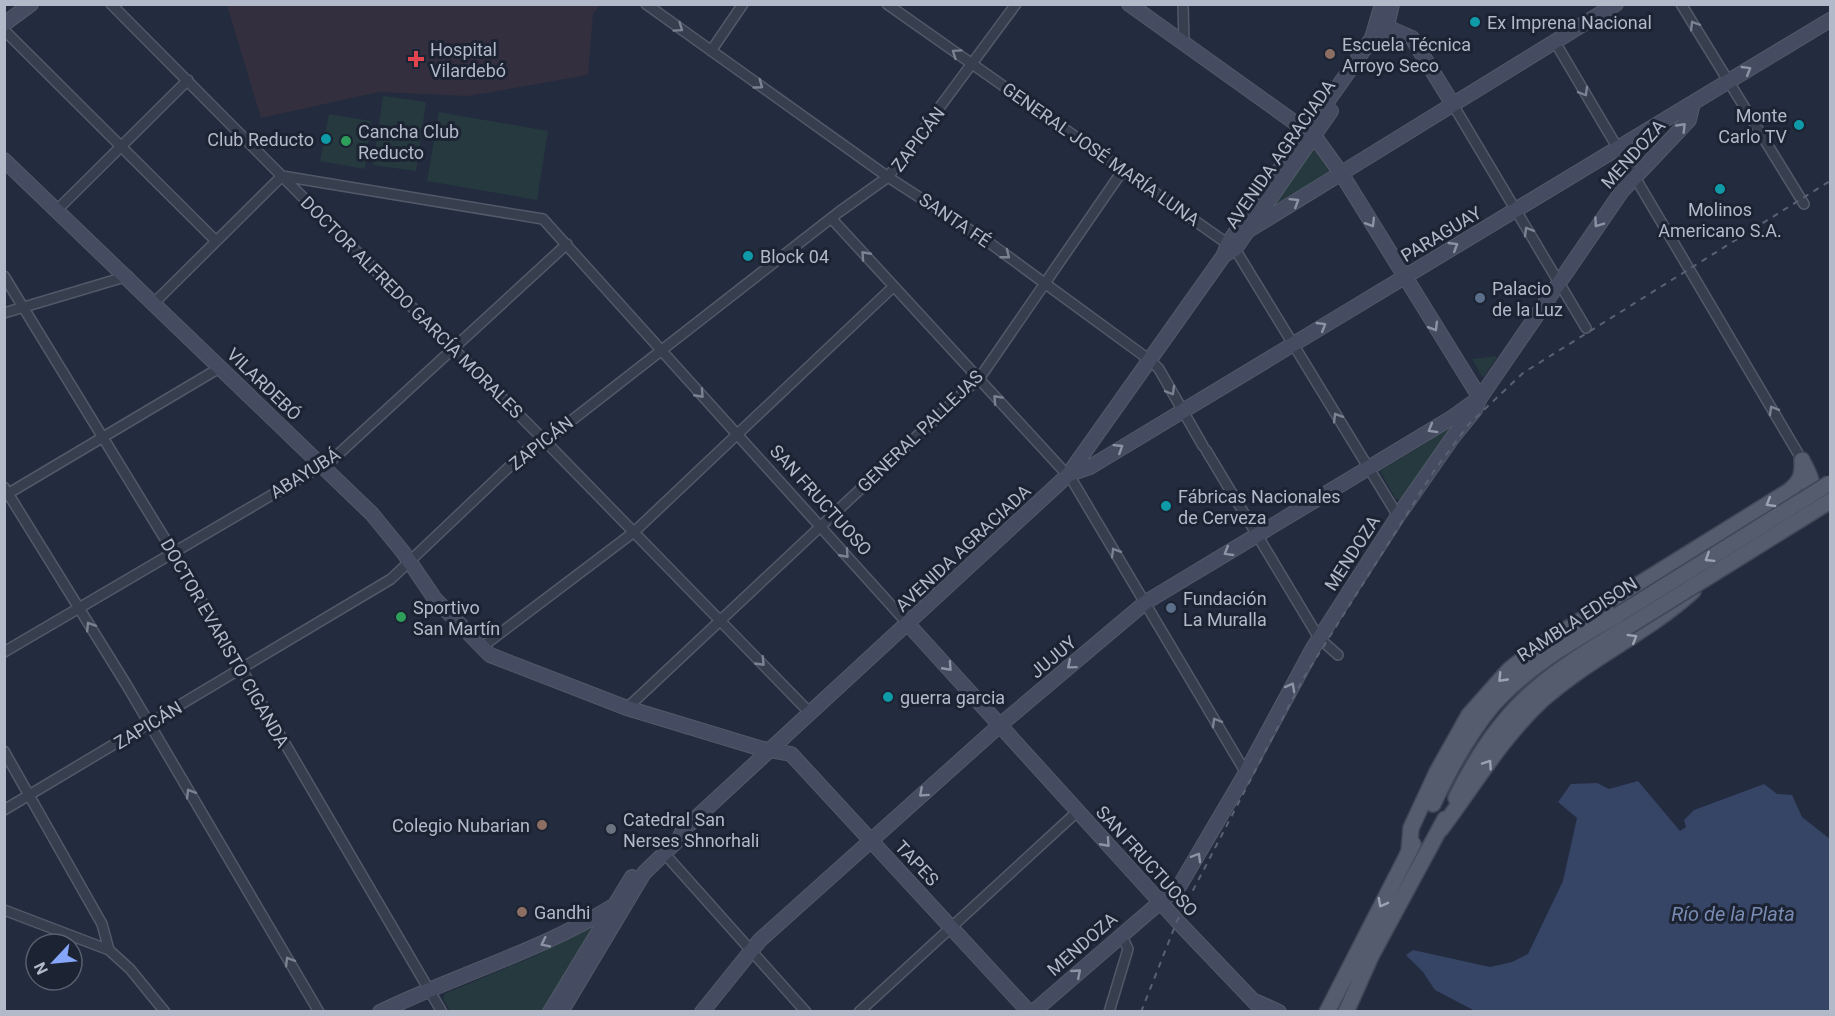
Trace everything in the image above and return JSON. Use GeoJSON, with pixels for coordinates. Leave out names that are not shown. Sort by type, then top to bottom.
{"type":"FeatureCollection","features":[{"type":"Feature","properties":{"kind":"main road"},"geometry":{"type":"LineString","coordinates":[[1441,829],[1503,742],[1543,700],[1592,663],[1668,614],[1803,504],[1810,490],[1811,480],[1802,460]]}},
{"type":"Feature","properties":{"kind":"main road"},"geometry":{"type":"LineString","coordinates":[[1409,852],[1411,828],[1437,772],[1469,715],[1509,670],[1538,647],[1790,490],[1799,482],[1803,474],[1802,460]]}},
{"type":"Feature","properties":{"kind":"main road","name":"RAMBLA EDISON"},"geometry":{"type":"LineString","coordinates":[[1346,1011],[1371,956],[1441,829],[1475,758],[1516,706],[1562,666],[1622,621],[1830,483]]}},
{"type":"Feature","properties":{"kind":"main road","name":"RAMBLA EDISON"},"geometry":{"type":"LineString","coordinates":[[1326,1011],[1462,749],[1492,707],[1553,653],[1622,621],[1830,501]]}},
{"type":"Feature","properties":{"kind":"street"},"geometry":{"type":"LineString","coordinates":[[4,24],[31,4]]}},
{"type":"Feature","properties":{"kind":"street","name":"DOCTOR ALFREDO GARCÍA MORALES"},"geometry":{"type":"LineString","coordinates":[[111,4],[544,440],[811,714]]}},
{"type":"Feature","properties":{"kind":"street","name":"SANTA FÉ"},"geometry":{"type":"LineString","coordinates":[[646,4],[888,177],[940,208],[1151,361],[1319,638],[1338,656]]}},
{"type":"Feature","properties":{"kind":"street"},"geometry":{"type":"LineString","coordinates":[[711,51],[743,4]]}},
{"type":"Feature","properties":{"kind":"street","name":"GENERAL JOSÉ MARÍA LUNA"},"geometry":{"type":"LineString","coordinates":[[887,4],[1229,249],[1293,343],[1398,516]]}},
{"type":"Feature","properties":{"kind":"street","name":"ZAPICÁN"},"geometry":{"type":"LineString","coordinates":[[4,810],[391,579],[529,448],[544,440],[831,218],[888,177],[1016,4]]}},
{"type":"Feature","properties":{"kind":"street"},"geometry":{"type":"LineString","coordinates":[[1129,4],[1311,134],[1341,173],[1480,398]]}},
{"type":"Feature","properties":{"kind":"street"},"geometry":{"type":"LineString","coordinates":[[1183,4],[1184,43]]}},
{"type":"Feature","properties":{"kind":"street","name":"AVENIDA AGRACIADA"},"geometry":{"type":"LineString","coordinates":[[1382,4],[1382,24]]}},
{"type":"Feature","properties":{"kind":"street"},"geometry":{"type":"LineString","coordinates":[[1392,4],[1586,327]]}},
{"type":"Feature","properties":{"kind":"street","name":"AVENIDA AGRACIADA"},"geometry":{"type":"LineString","coordinates":[[561,1011],[644,873],[679,839],[683,830],[1068,475],[1311,134],[1375,49],[1382,24],[1392,4]]}},
{"type":"Feature","properties":{"kind":"street"},"geometry":{"type":"LineString","coordinates":[[1249,230],[1616,4]]}},
{"type":"Feature","properties":{"kind":"street"},"geometry":{"type":"LineString","coordinates":[[1681,4],[1804,204]]}},
{"type":"Feature","properties":{"kind":"street","name":"PARAGUAY"},"geometry":{"type":"LineString","coordinates":[[1068,475],[1090,467],[1830,20]]}},
{"type":"Feature","properties":{"kind":"street"},"geometry":{"type":"LineString","coordinates":[[1382,24],[1412,38]]}},
{"type":"Feature","properties":{"kind":"street"},"geometry":{"type":"LineString","coordinates":[[4,30],[216,241]]}},
{"type":"Feature","properties":{"kind":"street"},"geometry":{"type":"LineString","coordinates":[[1555,42],[1802,460]]}},
{"type":"Feature","properties":{"kind":"street"},"geometry":{"type":"LineString","coordinates":[[58,209],[188,80]]}},
{"type":"Feature","properties":{"kind":"street","name":"MENDOZA"},"geometry":{"type":"LineString","coordinates":[[1031,1011],[1172,893],[1186,875],[1246,773],[1319,638],[1398,516],[1446,446],[1475,410],[1480,398],[1558,281],[1634,176],[1689,120],[1692,103]]}},
{"type":"Feature","properties":{"kind":"street","name":"AVENIDA AGRACIADA"},"geometry":{"type":"LineString","coordinates":[[1229,249],[1249,230],[1311,134]]}},
{"type":"Feature","properties":{"kind":"street","name":"VILARDEBÓ"},"geometry":{"type":"LineString","coordinates":[[4,160],[128,276],[384,527],[435,599],[482,647],[502,662],[627,708]]}},
{"type":"Feature","properties":{"kind":"street","name":"GENERAL PALLEJAS"},"geometry":{"type":"LineString","coordinates":[[627,708],[978,379],[1123,171]]}},
{"type":"Feature","properties":{"kind":"street"},"geometry":{"type":"LineString","coordinates":[[154,303],[282,176]]}},
{"type":"Feature","properties":{"kind":"street","name":"SAN FRUCTUOSO"},"geometry":{"type":"LineString","coordinates":[[282,176],[543,219],[1160,902],[1264,1011]]}},
{"type":"Feature","properties":{"kind":"street"},"geometry":{"type":"LineString","coordinates":[[831,218],[1068,475],[1146,602],[1246,773]]}},
{"type":"Feature","properties":{"kind":"street","name":"ABAYUBÁ"},"geometry":{"type":"LineString","coordinates":[[4,652],[322,466],[567,244]]}},
{"type":"Feature","properties":{"kind":"street","name":"DOCTOR EVARISTO CIGANDA"},"geometry":{"type":"LineString","coordinates":[[4,276],[173,552],[442,1011]]}},
{"type":"Feature","properties":{"kind":"street"},"geometry":{"type":"LineString","coordinates":[[4,313],[128,276]]}},
{"type":"Feature","properties":{"kind":"street"},"geometry":{"type":"LineString","coordinates":[[482,647],[634,532],[736,433],[893,287]]}},
{"type":"Feature","properties":{"kind":"street"},"geometry":{"type":"LineString","coordinates":[[221,367],[6,492],[149,724],[319,1011]]}},
{"type":"Feature","properties":{"kind":"street","name":"JUJUY"},"geometry":{"type":"LineString","coordinates":[[702,1011],[752,949],[1000,725],[1146,602],[1480,398]]}},
{"type":"Feature","properties":{"kind":"street","name":"TAPES"},"geometry":{"type":"LineString","coordinates":[[627,708],[791,754],[1031,1011]]}},
{"type":"Feature","properties":{"kind":"street"},"geometry":{"type":"LineString","coordinates":[[4,751],[31,795],[102,924],[110,950]]}},
{"type":"Feature","properties":{"kind":"street"},"geometry":{"type":"LineString","coordinates":[[859,1011],[1078,811]]}},
{"type":"Feature","properties":{"kind":"street","name":"AVENIDA AGRACIADA"},"geometry":{"type":"LineString","coordinates":[[550,1011],[644,861],[674,832],[683,830]]}},
{"type":"Feature","properties":{"kind":"street"},"geometry":{"type":"LineString","coordinates":[[664,853],[806,1011]]}},
{"type":"Feature","properties":{"kind":"street"},"geometry":{"type":"LineString","coordinates":[[380,1011],[428,988],[520,955],[615,905]]}},
{"type":"Feature","properties":{"kind":"street"},"geometry":{"type":"LineString","coordinates":[[4,910],[110,950],[130,969],[165,1011]]}},
{"type":"Feature","properties":{"kind":"street"},"geometry":{"type":"LineString","coordinates":[[1109,1011],[1128,949],[1121,934]]}},
{"type":"Feature","properties":{"kind":"street","name":"SAN FRUCTUOSO"},"geometry":{"type":"LineString","coordinates":[[1252,1000],[1279,1011]]}},
{"type":"Feature","properties":{"kind":"shaded area","name":"Hospital Vilardebó"},"geometry":{"type":"Polygon","coordinates":[[[227,4],[600,5],[593,14],[588,75],[469,96],[379,92],[261,118],[227,4]]]}},
{"type":"Feature","properties":{"kind":"shaded area"},"geometry":{"type":"Polygon","coordinates":[[[383,96],[426,102],[416,171],[373,165],[383,96]]]}},
{"type":"Feature","properties":{"kind":"shaded area"},"geometry":{"type":"Polygon","coordinates":[[[439,112],[548,131],[537,200],[427,181],[439,112]]]}},
{"type":"Feature","properties":{"kind":"shaded area","name":"Cancha Club Reducto"},"geometry":{"type":"Polygon","coordinates":[[[329,114],[371,121],[365,169],[320,161],[329,114]]]}},
{"type":"Feature","properties":{"kind":"shaded area"},"geometry":{"type":"Polygon","coordinates":[[[1317,149],[1333,172],[1270,210],[1311,150],[1317,149]]]}},
{"type":"Feature","properties":{"kind":"shaded area"},"geometry":{"type":"Polygon","coordinates":[[[1497,357],[1483,378],[1472,359],[1497,357]]]}},
{"type":"Feature","properties":{"kind":"shaded area"},"geometry":{"type":"Polygon","coordinates":[[[1456,420],[1456,424],[1401,501],[1396,499],[1380,471],[1429,441],[1436,433],[1456,420]]]}},
{"type":"Feature","properties":{"kind":"shaded area"},"geometry":{"type":"Polygon","coordinates":[[[594,924],[545,1011],[450,1011],[443,998],[446,993],[535,956],[594,924]]]}},
{"type":"Feature","properties":{"kind":"water","name":"Río de la Plata"},"geometry":{"type":"Polygon","coordinates":[[[1638,781],[1680,831],[1686,827],[1684,820],[1694,810],[1764,784],[1777,794],[1792,795],[1802,817],[1830,839],[1830,1011],[1475,1011],[1435,990],[1423,972],[1406,955],[1413,950],[1490,967],[1512,962],[1528,954],[1563,881],[1577,818],[1558,802],[1571,784],[1597,783],[1609,789],[1638,781]]]}},
{"type":"Feature","properties":{"kind":"railway"},"geometry":{"type":"LineString","coordinates":[[1141,1012],[1177,921],[1303,679],[1434,471],[1469,424],[1523,373],[1830,181]]}},
{"type":"Feature","properties":{"kind":"place","name":"Ex Imprena Nacional"},"geometry":{"type":"Point","coordinates":[1475,22]}},
{"type":"Feature","properties":{"kind":"place","name":"Escuela Técnica Arroyo Seco"},"geometry":{"type":"Point","coordinates":[1330,54]}},
{"type":"Feature","properties":{"kind":"place","name":"Hospital Vilardebó"},"geometry":{"type":"Point","coordinates":[416,59]}},
{"type":"Feature","properties":{"kind":"place","name":"Monte Carlo TV"},"geometry":{"type":"Point","coordinates":[1799,125]}},
{"type":"Feature","properties":{"kind":"place","name":"Club Reducto"},"geometry":{"type":"Point","coordinates":[326,139]}},
{"type":"Feature","properties":{"kind":"place","name":"Cancha Club Reducto"},"geometry":{"type":"Point","coordinates":[346,141]}},
{"type":"Feature","properties":{"kind":"place","name":"Molinos Americano S.A."},"geometry":{"type":"Point","coordinates":[1720,189]}},
{"type":"Feature","properties":{"kind":"place","name":"Block 04"},"geometry":{"type":"Point","coordinates":[748,256]}},
{"type":"Feature","properties":{"kind":"place","name":"Palacio de la Luz"},"geometry":{"type":"Point","coordinates":[1480,298]}},
{"type":"Feature","properties":{"kind":"place","name":"Fábricas Nacionales de Cerveza"},"geometry":{"type":"Point","coordinates":[1166,506]}},
{"type":"Feature","properties":{"kind":"place","name":"Fundación La Muralla"},"geometry":{"type":"Point","coordinates":[1171,608]}},
{"type":"Feature","properties":{"kind":"place","name":"Sportivo San Martín"},"geometry":{"type":"Point","coordinates":[401,617]}},
{"type":"Feature","properties":{"kind":"place","name":"guerra garcia"},"geometry":{"type":"Point","coordinates":[888,697]}},
{"type":"Feature","properties":{"kind":"place","name":"Colegio Nubarian"},"geometry":{"type":"Point","coordinates":[542,825]}},
{"type":"Feature","properties":{"kind":"place","name":"Catedral San Nerses Shnorhali"},"geometry":{"type":"Point","coordinates":[611,829]}},
{"type":"Feature","properties":{"kind":"place","name":"Gandhi"},"geometry":{"type":"Point","coordinates":[522,912]}}]}
